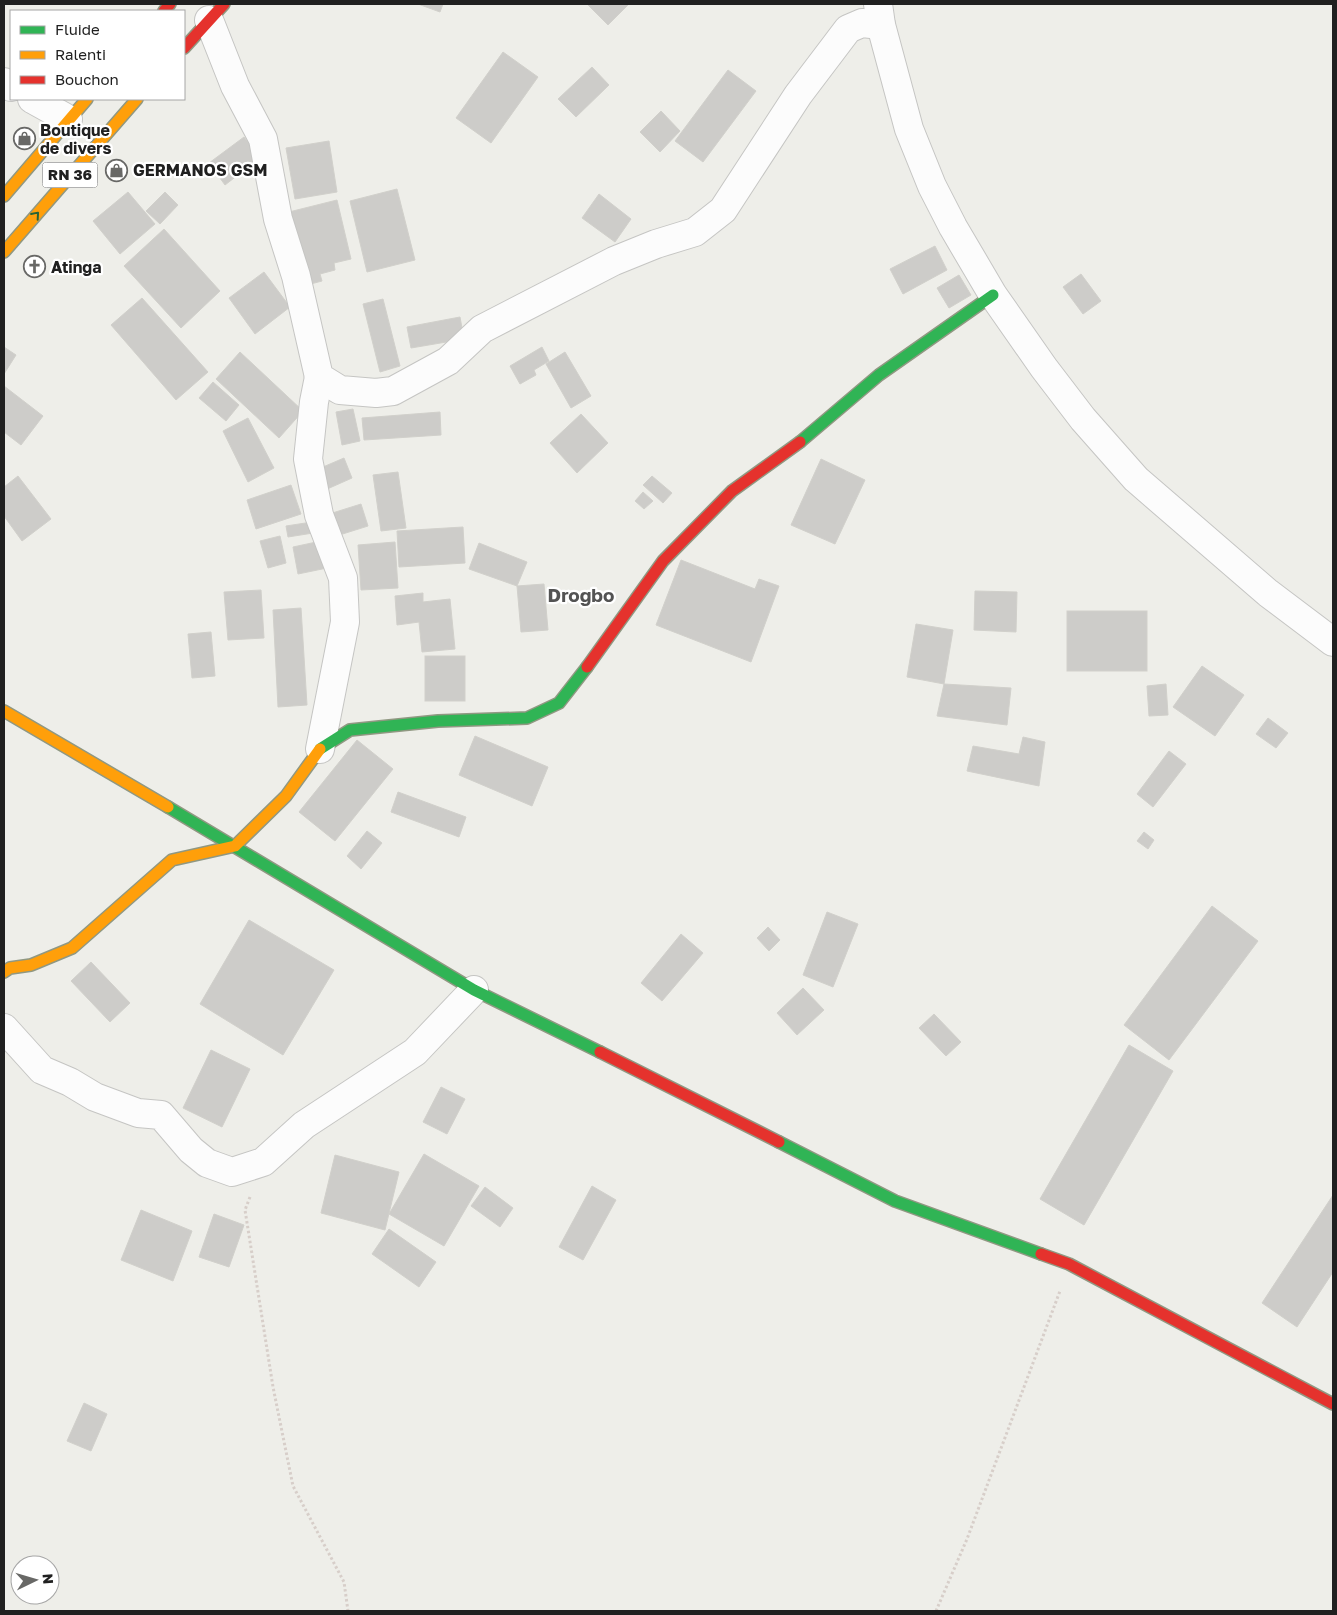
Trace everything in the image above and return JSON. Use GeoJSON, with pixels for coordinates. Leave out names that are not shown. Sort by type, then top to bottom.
{"type":"FeatureCollection","features":[{"type":"Feature","properties":{"kind":"street"},"geometry":{"type":"LineString","coordinates":[[185,47],[216,12]]}},
{"type":"Feature","properties":{"kind":"street"},"geometry":{"type":"LineString","coordinates":[[216,12],[235,86],[264,139],[278,219],[296,276],[319,377],[314,402],[308,459],[319,515],[344,578],[345,622],[320,749]]}},
{"type":"Feature","properties":{"kind":"street"},"geometry":{"type":"LineString","coordinates":[[319,377],[340,390],[376,393],[393,391],[448,361],[482,329],[614,261],[656,244],[695,232],[722,210],[798,95],[848,29],[880,14],[909,129],[932,186],[953,227],[993,295],[1044,368],[1083,419],[1136,479],[1268,593],[1333,642]]}},
{"type":"Feature","properties":{"kind":"street"},"geometry":{"type":"LineString","coordinates":[[34,100],[68,119]]}},
{"type":"Feature","properties":{"kind":"street","name":"RN 36"},"geometry":{"type":"LineString","coordinates":[[4,196],[86,100]]}},
{"type":"Feature","properties":{"kind":"street","name":"RN 36"},"geometry":{"type":"LineString","coordinates":[[4,252],[137,100]]}},
{"type":"Feature","properties":{"kind":"street"},"geometry":{"type":"LineString","coordinates":[[4,972],[10,968],[31,965],[72,948],[172,860],[235,846],[286,796],[320,749],[350,730],[438,721],[528,718],[559,703],[605,644],[663,561],[732,491],[800,442],[879,375],[993,295]]}},
{"type":"Feature","properties":{"kind":"street"},"geometry":{"type":"LineString","coordinates":[[4,711],[235,846],[474,990],[895,1201],[1069,1264],[1333,1404]]}},
{"type":"Feature","properties":{"kind":"street"},"geometry":{"type":"LineString","coordinates":[[7,1039],[42,1070],[70,1082],[95,1097],[138,1113],[161,1115],[191,1150],[207,1163],[232,1172],[263,1162],[304,1125],[415,1052],[474,990]]}},
{"type":"Feature","properties":{"kind":"path"},"geometry":{"type":"LineString","coordinates":[[263,1162],[245,1210],[273,1387],[293,1486],[344,1582],[348,1611]]}},
{"type":"Feature","properties":{"kind":"path"},"geometry":{"type":"LineString","coordinates":[[936,1611],[970,1530],[1069,1264]]}},
{"type":"Feature","properties":{"kind":"building"},"geometry":{"type":"Polygon","coordinates":[[[418,4],[443,4],[440,12],[418,4]]]}},
{"type":"Feature","properties":{"kind":"building"},"geometry":{"type":"Polygon","coordinates":[[[587,4],[629,4],[608,25],[587,4]]]}},
{"type":"Feature","properties":{"kind":"building"},"geometry":{"type":"Polygon","coordinates":[[[503,52],[538,77],[491,143],[456,118],[503,52]]]}},
{"type":"Feature","properties":{"kind":"building"},"geometry":{"type":"Polygon","coordinates":[[[592,67],[609,85],[576,117],[558,99],[592,67]]]}},
{"type":"Feature","properties":{"kind":"building"},"geometry":{"type":"Polygon","coordinates":[[[728,70],[756,91],[703,162],[675,141],[728,70]]]}},
{"type":"Feature","properties":{"kind":"building"},"geometry":{"type":"Polygon","coordinates":[[[661,111],[680,131],[660,152],[640,132],[661,111]]]}},
{"type":"Feature","properties":{"kind":"building"},"geometry":{"type":"Polygon","coordinates":[[[244,137],[260,158],[225,185],[209,163],[244,137]]]}},
{"type":"Feature","properties":{"kind":"building"},"geometry":{"type":"Polygon","coordinates":[[[329,141],[337,192],[295,199],[286,148],[329,141]]]}},
{"type":"Feature","properties":{"kind":"building"},"geometry":{"type":"Polygon","coordinates":[[[397,189],[415,260],[367,272],[350,201],[397,189]]]}},
{"type":"Feature","properties":{"kind":"building"},"geometry":{"type":"Polygon","coordinates":[[[128,192],[155,224],[120,254],[93,221],[128,192]]]}},
{"type":"Feature","properties":{"kind":"building"},"geometry":{"type":"Polygon","coordinates":[[[165,192],[178,205],[160,224],[146,211],[165,192]]]}},
{"type":"Feature","properties":{"kind":"building"},"geometry":{"type":"Polygon","coordinates":[[[599,194],[631,219],[615,242],[582,218],[599,194]]]}},
{"type":"Feature","properties":{"kind":"building"},"geometry":{"type":"Polygon","coordinates":[[[337,200],[351,259],[334,263],[335,270],[320,274],[322,281],[303,286],[285,213],[337,200]]]}},
{"type":"Feature","properties":{"kind":"building"},"geometry":{"type":"Polygon","coordinates":[[[164,229],[220,291],[181,328],[124,266],[164,229]]]}},
{"type":"Feature","properties":{"kind":"building"},"geometry":{"type":"Polygon","coordinates":[[[935,246],[947,270],[903,294],[890,269],[935,246]]]}},
{"type":"Feature","properties":{"kind":"building"},"geometry":{"type":"Polygon","coordinates":[[[264,272],[290,307],[255,334],[229,298],[264,272]]]}},
{"type":"Feature","properties":{"kind":"building"},"geometry":{"type":"Polygon","coordinates":[[[1081,274],[1101,301],[1083,314],[1063,287],[1081,274]]]}},
{"type":"Feature","properties":{"kind":"building"},"geometry":{"type":"Polygon","coordinates":[[[959,275],[971,295],[949,308],[937,288],[959,275]]]}},
{"type":"Feature","properties":{"kind":"building"},"geometry":{"type":"Polygon","coordinates":[[[142,298],[208,372],[176,400],[111,325],[142,298]]]}},
{"type":"Feature","properties":{"kind":"building"},"geometry":{"type":"Polygon","coordinates":[[[383,299],[400,366],[380,372],[363,304],[383,299]]]}},
{"type":"Feature","properties":{"kind":"building"},"geometry":{"type":"Polygon","coordinates":[[[460,317],[464,339],[411,348],[407,327],[460,317]]]}},
{"type":"Feature","properties":{"kind":"building"},"geometry":{"type":"Polygon","coordinates":[[[4,347],[16,355],[4,374],[4,347]]]}},
{"type":"Feature","properties":{"kind":"building"},"geometry":{"type":"Polygon","coordinates":[[[542,347],[549,361],[534,370],[536,375],[520,384],[510,366],[542,347]]]}},
{"type":"Feature","properties":{"kind":"building"},"geometry":{"type":"Polygon","coordinates":[[[240,352],[303,411],[279,438],[216,379],[240,352]]]}},
{"type":"Feature","properties":{"kind":"building"},"geometry":{"type":"Polygon","coordinates":[[[565,352],[591,396],[571,408],[546,364],[565,352]]]}},
{"type":"Feature","properties":{"kind":"building"},"geometry":{"type":"Polygon","coordinates":[[[213,382],[239,405],[226,421],[199,398],[213,382]]]}},
{"type":"Feature","properties":{"kind":"building"},"geometry":{"type":"Polygon","coordinates":[[[4,386],[43,416],[21,445],[4,432],[4,386]]]}},
{"type":"Feature","properties":{"kind":"building"},"geometry":{"type":"Polygon","coordinates":[[[353,409],[360,441],[342,445],[336,412],[353,409]]]}},
{"type":"Feature","properties":{"kind":"building"},"geometry":{"type":"Polygon","coordinates":[[[440,412],[441,435],[364,440],[362,418],[440,412]]]}},
{"type":"Feature","properties":{"kind":"building"},"geometry":{"type":"Polygon","coordinates":[[[581,414],[608,443],[577,473],[550,443],[581,414]]]}},
{"type":"Feature","properties":{"kind":"building"},"geometry":{"type":"Polygon","coordinates":[[[248,418],[274,468],[248,482],[223,431],[248,418]]]}},
{"type":"Feature","properties":{"kind":"building"},"geometry":{"type":"Polygon","coordinates":[[[344,458],[352,478],[325,490],[316,470],[344,458]]]}},
{"type":"Feature","properties":{"kind":"building"},"geometry":{"type":"Polygon","coordinates":[[[821,459],[865,480],[835,544],[791,525],[821,459]]]}},
{"type":"Feature","properties":{"kind":"building"},"geometry":{"type":"Polygon","coordinates":[[[398,472],[406,528],[381,531],[373,475],[398,472]]]}},
{"type":"Feature","properties":{"kind":"building"},"geometry":{"type":"Polygon","coordinates":[[[18,476],[51,519],[22,541],[4,516],[4,487],[18,476]]]}},
{"type":"Feature","properties":{"kind":"building"},"geometry":{"type":"Polygon","coordinates":[[[652,476],[672,493],[663,503],[643,485],[652,476]]]}},
{"type":"Feature","properties":{"kind":"building"},"geometry":{"type":"Polygon","coordinates":[[[291,485],[301,514],[256,529],[247,500],[291,485]]]}},
{"type":"Feature","properties":{"kind":"building"},"geometry":{"type":"Polygon","coordinates":[[[643,492],[653,501],[644,509],[635,501],[643,492]]]}},
{"type":"Feature","properties":{"kind":"building"},"geometry":{"type":"Polygon","coordinates":[[[361,504],[368,526],[333,537],[326,515],[361,504]]]}},
{"type":"Feature","properties":{"kind":"building"},"geometry":{"type":"Polygon","coordinates":[[[312,522],[313,533],[288,537],[286,526],[312,522]]]}},
{"type":"Feature","properties":{"kind":"building"},"geometry":{"type":"Polygon","coordinates":[[[463,527],[465,563],[399,567],[397,531],[463,527]]]}},
{"type":"Feature","properties":{"kind":"building"},"geometry":{"type":"Polygon","coordinates":[[[280,536],[286,563],[268,568],[260,541],[280,536]]]}},
{"type":"Feature","properties":{"kind":"building"},"geometry":{"type":"Polygon","coordinates":[[[321,541],[327,568],[298,574],[293,547],[321,541]]]}},
{"type":"Feature","properties":{"kind":"building"},"geometry":{"type":"Polygon","coordinates":[[[395,542],[398,588],[361,590],[358,545],[395,542]]]}},
{"type":"Feature","properties":{"kind":"building"},"geometry":{"type":"Polygon","coordinates":[[[479,543],[527,562],[517,586],[469,569],[479,543]]]}},
{"type":"Feature","properties":{"kind":"building"},"geometry":{"type":"Polygon","coordinates":[[[681,560],[755,589],[759,579],[779,586],[751,662],[656,625],[681,560]]]}},
{"type":"Feature","properties":{"kind":"building"},"geometry":{"type":"Polygon","coordinates":[[[544,584],[548,630],[521,632],[517,586],[544,584]]]}},
{"type":"Feature","properties":{"kind":"building"},"geometry":{"type":"Polygon","coordinates":[[[261,590],[264,638],[228,640],[224,592],[261,590]]]}},
{"type":"Feature","properties":{"kind":"building"},"geometry":{"type":"Polygon","coordinates":[[[975,591],[1017,592],[1016,632],[974,630],[975,591]]]}},
{"type":"Feature","properties":{"kind":"building"},"geometry":{"type":"Polygon","coordinates":[[[423,593],[423,602],[450,599],[455,649],[422,652],[419,622],[397,625],[395,596],[423,593]]]}},
{"type":"Feature","properties":{"kind":"building"},"geometry":{"type":"Polygon","coordinates":[[[301,608],[307,705],[278,707],[273,610],[301,608]]]}},
{"type":"Feature","properties":{"kind":"building"},"geometry":{"type":"Polygon","coordinates":[[[1067,611],[1147,611],[1147,671],[1067,671],[1067,611]]]}},
{"type":"Feature","properties":{"kind":"building"},"geometry":{"type":"Polygon","coordinates":[[[916,624],[953,630],[944,684],[907,677],[916,624]]]}},
{"type":"Feature","properties":{"kind":"building"},"geometry":{"type":"Polygon","coordinates":[[[211,632],[215,676],[192,678],[188,634],[211,632]]]}},
{"type":"Feature","properties":{"kind":"building"},"geometry":{"type":"Polygon","coordinates":[[[425,656],[465,656],[465,701],[425,701],[425,656]]]}},
{"type":"Feature","properties":{"kind":"building"},"geometry":{"type":"Polygon","coordinates":[[[1202,666],[1244,695],[1215,736],[1173,707],[1202,666]]]}},
{"type":"Feature","properties":{"kind":"building"},"geometry":{"type":"Polygon","coordinates":[[[944,684],[1011,688],[1007,725],[937,716],[944,684]]]}},
{"type":"Feature","properties":{"kind":"building"},"geometry":{"type":"Polygon","coordinates":[[[1166,684],[1168,715],[1149,716],[1147,686],[1166,684]]]}},
{"type":"Feature","properties":{"kind":"building"},"geometry":{"type":"Polygon","coordinates":[[[1268,718],[1288,733],[1276,748],[1256,734],[1268,718]]]}},
{"type":"Feature","properties":{"kind":"building"},"geometry":{"type":"Polygon","coordinates":[[[475,736],[548,767],[532,806],[459,775],[475,736]]]}},
{"type":"Feature","properties":{"kind":"building"},"geometry":{"type":"Polygon","coordinates":[[[1023,737],[1045,742],[1039,786],[967,771],[973,746],[1019,754],[1023,737]]]}},
{"type":"Feature","properties":{"kind":"building"},"geometry":{"type":"Polygon","coordinates":[[[357,740],[393,769],[335,841],[299,812],[357,740]]]}},
{"type":"Feature","properties":{"kind":"building"},"geometry":{"type":"Polygon","coordinates":[[[1169,751],[1186,764],[1153,807],[1137,794],[1169,751]]]}},
{"type":"Feature","properties":{"kind":"building"},"geometry":{"type":"Polygon","coordinates":[[[398,792],[466,817],[459,837],[391,812],[398,792]]]}},
{"type":"Feature","properties":{"kind":"building"},"geometry":{"type":"Polygon","coordinates":[[[367,831],[382,843],[361,869],[347,856],[367,831]]]}},
{"type":"Feature","properties":{"kind":"building"},"geometry":{"type":"Polygon","coordinates":[[[1144,832],[1154,840],[1148,849],[1137,841],[1144,832]]]}},
{"type":"Feature","properties":{"kind":"building"},"geometry":{"type":"Polygon","coordinates":[[[1212,906],[1258,941],[1169,1060],[1124,1025],[1212,906]]]}},
{"type":"Feature","properties":{"kind":"building"},"geometry":{"type":"Polygon","coordinates":[[[827,912],[858,924],[833,987],[803,975],[827,912]]]}},
{"type":"Feature","properties":{"kind":"building"},"geometry":{"type":"Polygon","coordinates":[[[249,920],[334,970],[283,1055],[200,1004],[249,920]]]}},
{"type":"Feature","properties":{"kind":"building"},"geometry":{"type":"Polygon","coordinates":[[[768,927],[780,940],[769,951],[757,938],[768,927]]]}},
{"type":"Feature","properties":{"kind":"building"},"geometry":{"type":"Polygon","coordinates":[[[681,934],[703,953],[662,1001],[641,983],[681,934]]]}},
{"type":"Feature","properties":{"kind":"building"},"geometry":{"type":"Polygon","coordinates":[[[91,962],[130,1003],[110,1022],[71,981],[91,962]]]}},
{"type":"Feature","properties":{"kind":"building"},"geometry":{"type":"Polygon","coordinates":[[[803,988],[824,1010],[797,1035],[777,1013],[803,988]]]}},
{"type":"Feature","properties":{"kind":"building"},"geometry":{"type":"Polygon","coordinates":[[[934,1014],[961,1042],[946,1056],[919,1028],[934,1014]]]}},
{"type":"Feature","properties":{"kind":"building"},"geometry":{"type":"Polygon","coordinates":[[[1129,1045],[1173,1071],[1084,1225],[1040,1199],[1129,1045]]]}},
{"type":"Feature","properties":{"kind":"building"},"geometry":{"type":"Polygon","coordinates":[[[211,1050],[250,1069],[222,1127],[183,1108],[211,1050]]]}},
{"type":"Feature","properties":{"kind":"building"},"geometry":{"type":"Polygon","coordinates":[[[441,1087],[465,1099],[447,1134],[423,1122],[441,1087]]]}},
{"type":"Feature","properties":{"kind":"building"},"geometry":{"type":"Polygon","coordinates":[[[424,1154],[479,1186],[444,1246],[389,1214],[424,1154]]]}},
{"type":"Feature","properties":{"kind":"building"},"geometry":{"type":"Polygon","coordinates":[[[335,1155],[399,1172],[385,1230],[321,1213],[335,1155]]]}},
{"type":"Feature","properties":{"kind":"building"},"geometry":{"type":"Polygon","coordinates":[[[592,1186],[616,1200],[583,1260],[559,1247],[592,1186]]]}},
{"type":"Feature","properties":{"kind":"building"},"geometry":{"type":"Polygon","coordinates":[[[485,1187],[513,1208],[500,1227],[471,1206],[485,1187]]]}},
{"type":"Feature","properties":{"kind":"building"},"geometry":{"type":"Polygon","coordinates":[[[1333,1195],[1333,1272],[1297,1327],[1262,1303],[1333,1195]]]}},
{"type":"Feature","properties":{"kind":"building"},"geometry":{"type":"Polygon","coordinates":[[[141,1210],[192,1231],[173,1281],[121,1260],[141,1210]]]}},
{"type":"Feature","properties":{"kind":"building"},"geometry":{"type":"Polygon","coordinates":[[[214,1214],[244,1225],[229,1267],[199,1257],[214,1214]]]}},
{"type":"Feature","properties":{"kind":"building"},"geometry":{"type":"Polygon","coordinates":[[[389,1229],[436,1262],[419,1287],[372,1254],[389,1229]]]}},
{"type":"Feature","properties":{"kind":"building"},"geometry":{"type":"Polygon","coordinates":[[[84,1403],[107,1414],[91,1451],[67,1441],[84,1403]]]}},
{"type":"Feature","properties":{"kind":"traffic: fast"},"geometry":{"type":"LineString","coordinates":[[800,442],[879,375],[993,295]]}},
{"type":"Feature","properties":{"kind":"traffic: fast"},"geometry":{"type":"LineString","coordinates":[[320,749],[350,730],[438,721],[527,718],[559,703],[587,667]]}},
{"type":"Feature","properties":{"kind":"traffic: fast"},"geometry":{"type":"LineString","coordinates":[[168,807],[474,990],[600,1052]]}},
{"type":"Feature","properties":{"kind":"traffic: fast"},"geometry":{"type":"LineString","coordinates":[[779,1142],[895,1201],[1041,1254]]}},
{"type":"Feature","properties":{"kind":"traffic: slow"},"geometry":{"type":"LineString","coordinates":[[4,196],[86,100]]}},
{"type":"Feature","properties":{"kind":"traffic: slow"},"geometry":{"type":"LineString","coordinates":[[4,252],[136,100]]}},
{"type":"Feature","properties":{"kind":"traffic: slow"},"geometry":{"type":"LineString","coordinates":[[4,711],[168,807]]}},
{"type":"Feature","properties":{"kind":"traffic: slow"},"geometry":{"type":"LineString","coordinates":[[4,972],[10,968],[31,965],[72,948],[172,860],[235,846],[286,796],[320,749]]}},
{"type":"Feature","properties":{"kind":"traffic: jam"},"geometry":{"type":"LineString","coordinates":[[165,10],[170,4]]}},
{"type":"Feature","properties":{"kind":"traffic: jam"},"geometry":{"type":"LineString","coordinates":[[185,47],[224,4]]}},
{"type":"Feature","properties":{"kind":"traffic: jam"},"geometry":{"type":"LineString","coordinates":[[587,667],[663,561],[732,491],[800,442]]}},
{"type":"Feature","properties":{"kind":"traffic: jam"},"geometry":{"type":"LineString","coordinates":[[600,1052],[779,1142]]}},
{"type":"Feature","properties":{"kind":"traffic: jam"},"geometry":{"type":"LineString","coordinates":[[1041,1254],[1069,1264],[1333,1404]]}},
{"type":"Feature","properties":{"kind":"place","name":"Boutique de divers"},"geometry":{"type":"Point","coordinates":[24,139]}},
{"type":"Feature","properties":{"kind":"place","name":"GERMANOS GSM"},"geometry":{"type":"Point","coordinates":[117,170]}},
{"type":"Feature","properties":{"kind":"place","name":"Atinga"},"geometry":{"type":"Point","coordinates":[35,267]}},
{"type":"Feature","properties":{"kind":"district","name":"Drogbo"},"geometry":{"type":"Point","coordinates":[581,595]}}]}
